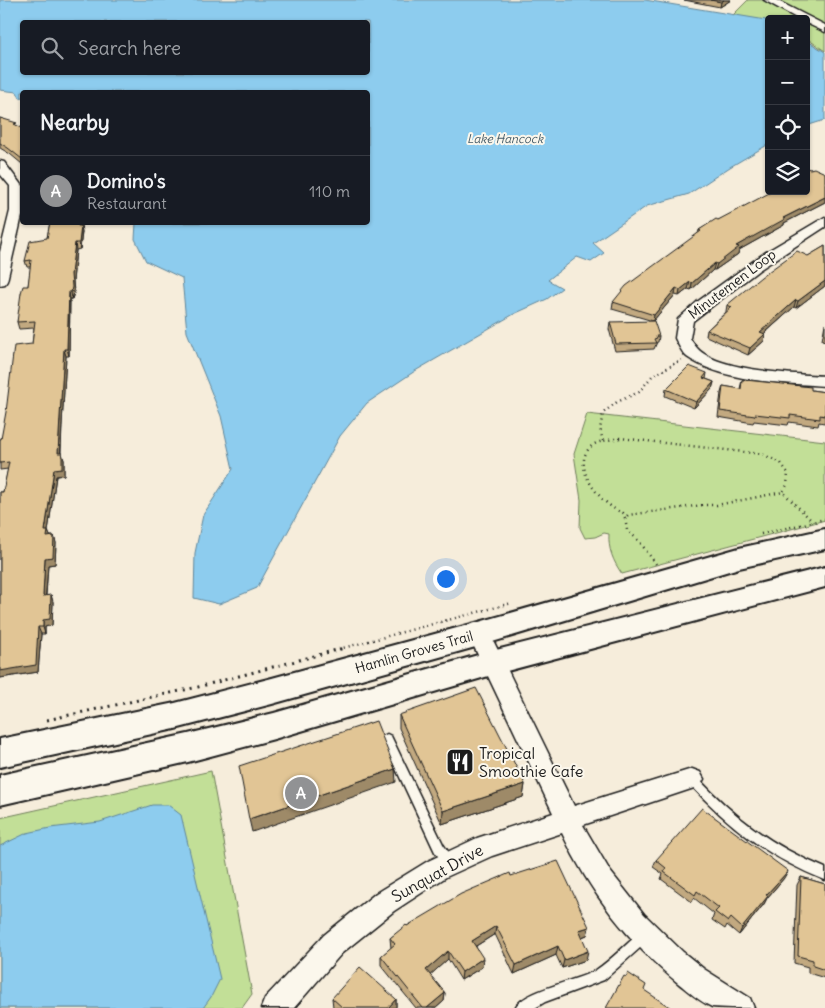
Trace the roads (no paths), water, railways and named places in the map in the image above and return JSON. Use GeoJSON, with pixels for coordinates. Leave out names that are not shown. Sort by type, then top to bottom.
{"type":"FeatureCollection","features":[{"type":"Feature","properties":{"kind":"main road","name":"Hamlin Groves Trail"},"geometry":{"type":"LineString","coordinates":[[0,754],[175,716],[255,696],[480,634],[739,558],[819,530]]}},
{"type":"Feature","properties":{"kind":"main road"},"geometry":{"type":"LineString","coordinates":[[0,790],[188,748],[274,726],[492,663],[825,577]]}},
{"type":"Feature","properties":{"kind":"street"},"geometry":{"type":"LineString","coordinates":[[770,0],[825,29]]}},
{"type":"Feature","properties":{"kind":"street"},"geometry":{"type":"LineString","coordinates":[[0,165],[16,186],[17,211],[0,281]]}},
{"type":"Feature","properties":{"kind":"street","name":"Minutemen Loop"},"geometry":{"type":"LineString","coordinates":[[825,220],[781,247],[727,285],[686,319],[682,334],[686,345],[693,353],[718,368],[825,381]]}},
{"type":"Feature","properties":{"kind":"street"},"geometry":{"type":"LineString","coordinates":[[480,634],[492,663],[586,856],[614,899],[645,935],[681,968],[723,999],[740,1008]]}},
{"type":"Feature","properties":{"kind":"street","name":"Sunquat Drive"},"geometry":{"type":"LineString","coordinates":[[275,1008],[333,944],[385,902],[450,863],[486,846],[692,779]]}},
{"type":"Feature","properties":{"kind":"lane"},"geometry":{"type":"LineString","coordinates":[[387,739],[439,848],[450,863]]}},
{"type":"Feature","properties":{"kind":"lane"},"geometry":{"type":"LineString","coordinates":[[692,779],[727,815],[764,843],[804,866],[825,874]]}},
{"type":"Feature","properties":{"kind":"lane"},"geometry":{"type":"LineString","coordinates":[[522,1008],[541,997],[598,975],[645,935]]}},
{"type":"Feature","properties":{"kind":"water","name":"Lake Hancock"},"geometry":{"type":"Polygon","coordinates":[[[0,0],[645,0],[765,20],[765,146],[689,194],[647,206],[593,243],[604,253],[591,262],[577,257],[548,280],[562,288],[547,299],[514,314],[415,371],[367,403],[340,436],[257,588],[219,604],[194,598],[195,553],[203,515],[233,469],[221,416],[187,332],[182,278],[146,261],[135,239],[136,225],[370,225],[370,90],[20,90],[20,98],[17,92],[0,90],[0,0]]]}},
{"type":"Feature","properties":{"kind":"water"},"geometry":{"type":"Polygon","coordinates":[[[810,43],[825,52],[825,120],[810,125],[810,43]]]}},
{"type":"Feature","properties":{"kind":"water"},"geometry":{"type":"Polygon","coordinates":[[[152,805],[168,805],[181,815],[220,979],[203,1008],[0,1008],[0,846],[27,833],[50,828],[100,822],[152,805]]]}},
{"type":"Feature","properties":{"kind":"place","name":"Tropical Smoothie Cafe"},"geometry":{"type":"Point","coordinates":[460,762]}},
{"type":"Feature","properties":{"kind":"place","name":"Domino's"},"geometry":{"type":"Point","coordinates":[301,793]}}]}
